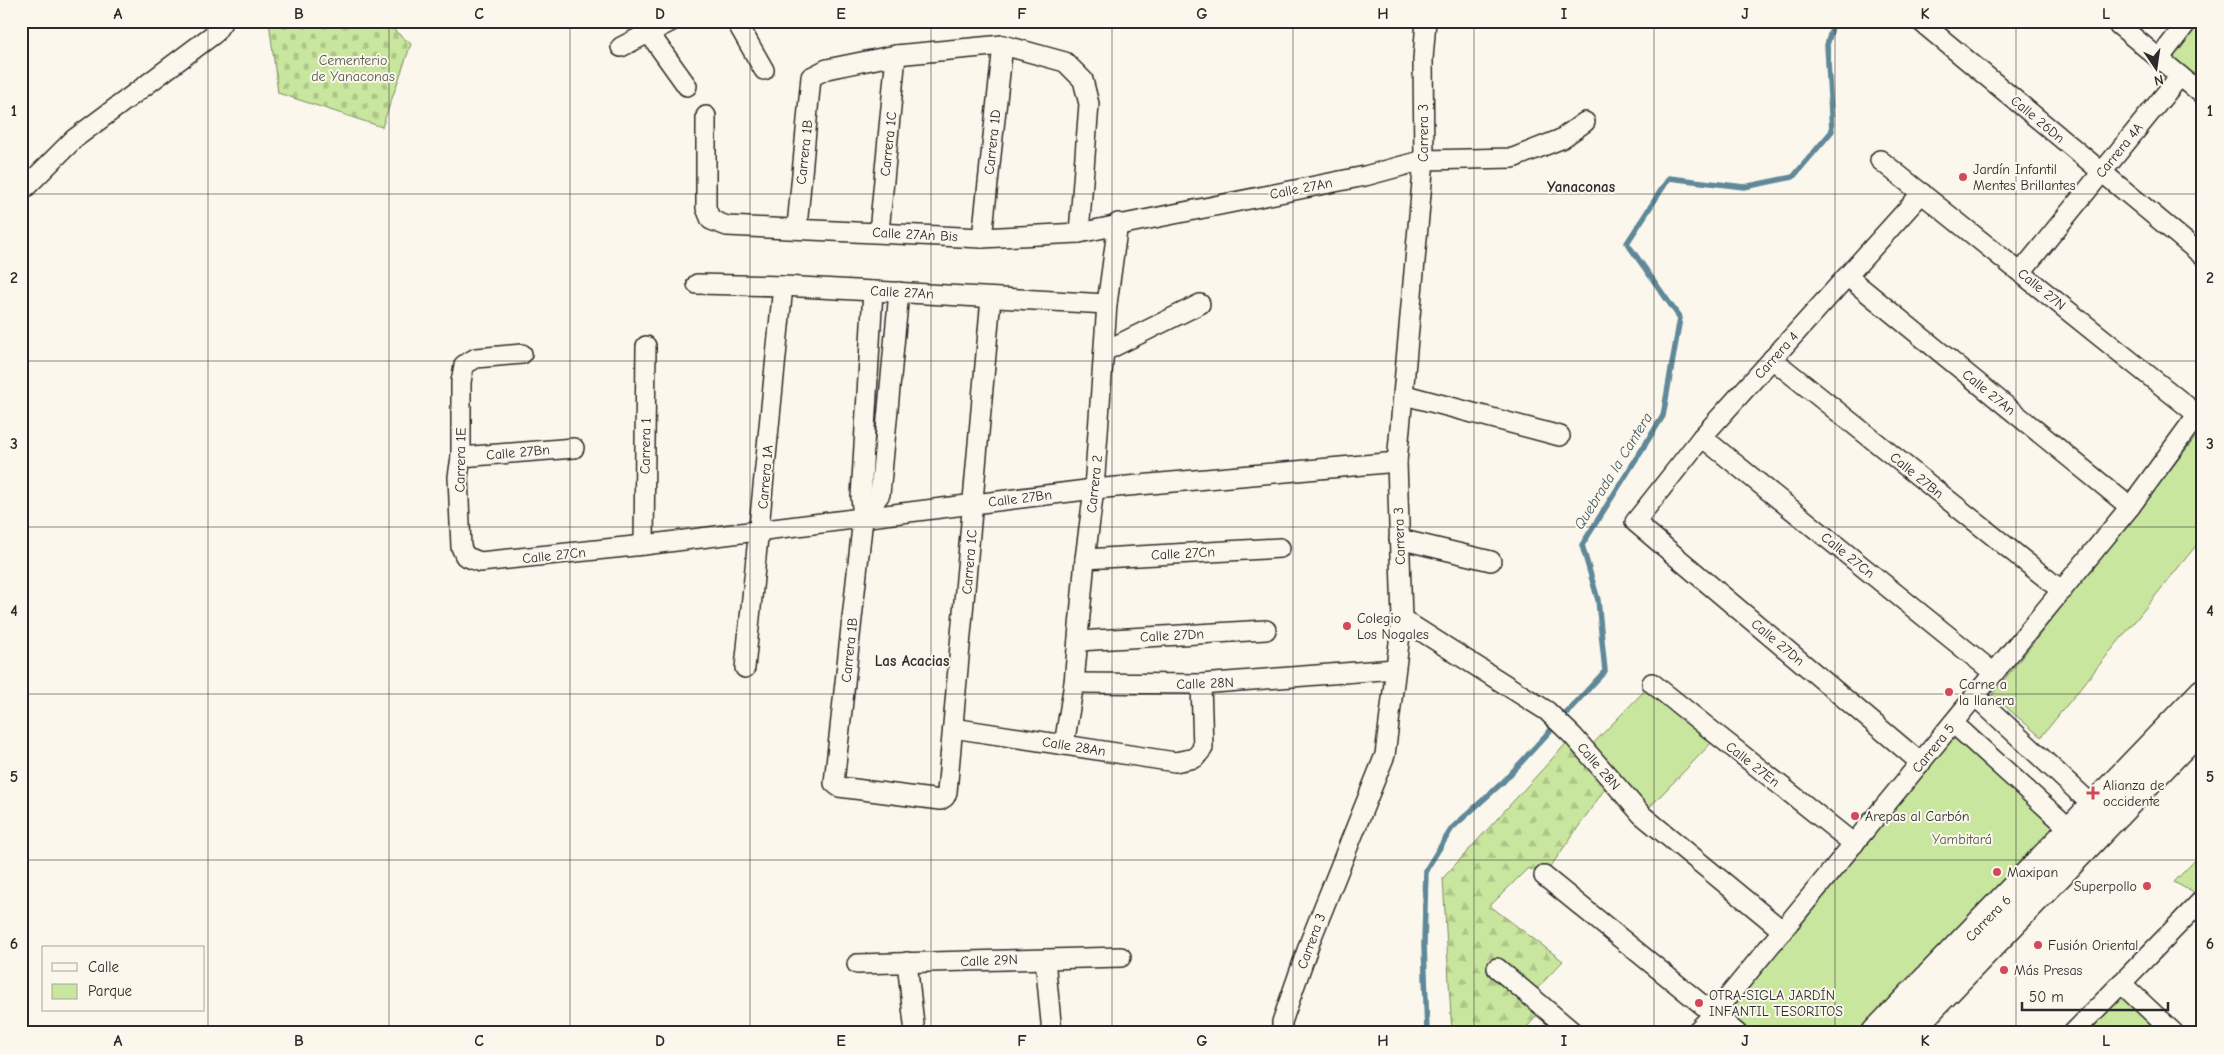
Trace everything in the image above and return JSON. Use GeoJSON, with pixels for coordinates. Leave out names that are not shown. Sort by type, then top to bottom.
{"type":"FeatureCollection","features":[{"type":"Feature","properties":{"kind":"main road","name":"Carrera 6"},"geometry":{"type":"LineString","coordinates":[[1906,1033],[2102,814],[2203,694]]}},
{"type":"Feature","properties":{"kind":"main road","name":"Carrera 6"},"geometry":{"type":"LineString","coordinates":[[2102,814],[2203,724]]}},
{"type":"Feature","properties":{"kind":"main road","name":"Carrera 6"},"geometry":{"type":"LineString","coordinates":[[1876,1033],[2080,838]]}},
{"type":"Feature","properties":{"kind":"street"},"geometry":{"type":"LineString","coordinates":[[21,192],[74,139],[214,34],[224,21]]}},
{"type":"Feature","properties":{"kind":"street"},"geometry":{"type":"LineString","coordinates":[[621,47],[672,21]]}},
{"type":"Feature","properties":{"kind":"street"},"geometry":{"type":"LineString","coordinates":[[736,21],[764,70]]}},
{"type":"Feature","properties":{"kind":"street","name":"Carrera 3"},"geometry":{"type":"LineString","coordinates":[[1282,1033],[1282,1022],[1311,939],[1385,755],[1402,619],[1397,462],[1405,395],[1424,160],[1423,59],[1426,21]]}},
{"type":"Feature","properties":{"kind":"street","name":"Calle 26Dn"},"geometry":{"type":"LineString","coordinates":[[1920,21],[2203,256]]}},
{"type":"Feature","properties":{"kind":"street"},"geometry":{"type":"LineString","coordinates":[[2114,21],[2203,95]]}},
{"type":"Feature","properties":{"kind":"street"},"geometry":{"type":"LineString","coordinates":[[2159,59],[2188,21]]}},
{"type":"Feature","properties":{"kind":"street"},"geometry":{"type":"LineString","coordinates":[[649,33],[687,86]]}},
{"type":"Feature","properties":{"kind":"street"},"geometry":{"type":"LineString","coordinates":[[896,55],[1003,45],[1065,62],[1083,80],[1089,104],[1079,233]]}},
{"type":"Feature","properties":{"kind":"street","name":"Carrera 1D"},"geometry":{"type":"LineString","coordinates":[[982,238],[1003,45]]}},
{"type":"Feature","properties":{"kind":"street","name":"Carrera 1B"},"geometry":{"type":"LineString","coordinates":[[796,227],[811,77],[827,69],[896,55]]}},
{"type":"Feature","properties":{"kind":"street","name":"Carrera 1C"},"geometry":{"type":"LineString","coordinates":[[879,232],[896,55]]}},
{"type":"Feature","properties":{"kind":"street","name":"Carrera 4A"},"geometry":{"type":"LineString","coordinates":[[2022,272],[2101,171],[2180,76]]}},
{"type":"Feature","properties":{"kind":"street","name":"Calle 27An Bis"},"geometry":{"type":"LineString","coordinates":[[706,116],[706,208],[711,220],[727,226],[796,227],[982,238],[1079,233],[1118,223]]}},
{"type":"Feature","properties":{"kind":"street","name":"Calle 27An"},"geometry":{"type":"LineString","coordinates":[[1118,223],[1365,176],[1424,160],[1513,158],[1561,138],[1584,122]]}},
{"type":"Feature","properties":{"kind":"street","name":"Calle 27N"},"geometry":{"type":"LineString","coordinates":[[1880,160],[2201,414]]}},
{"type":"Feature","properties":{"kind":"street","name":"Carrera 4"},"geometry":{"type":"LineString","coordinates":[[1635,522],[1702,437],[1922,193]]}},
{"type":"Feature","properties":{"kind":"street","name":"Carrera 2"},"geometry":{"type":"LineString","coordinates":[[1064,745],[1074,683],[1085,558],[1094,489],[1107,304],[1118,223]]}},
{"type":"Feature","properties":{"kind":"street","name":"Calle 27An"},"geometry":{"type":"LineString","coordinates":[[1848,277],[2130,507]]}},
{"type":"Feature","properties":{"kind":"street","name":"Calle 27An"},"geometry":{"type":"LineString","coordinates":[[697,284],[783,286],[1107,304]]}},
{"type":"Feature","properties":{"kind":"street","name":"Carrera 1A"},"geometry":{"type":"LineString","coordinates":[[744,668],[760,530],[783,286]]}},
{"type":"Feature","properties":{"kind":"street","name":"Carrera 1B"},"geometry":{"type":"LineString","coordinates":[[873,291],[862,497],[863,518],[834,783],[839,787],[940,800],[945,797]]}},
{"type":"Feature","properties":{"kind":"street","name":"Carrera 1B"},"geometry":{"type":"LineString","coordinates":[[863,518],[880,494],[899,292]]}},
{"type":"Feature","properties":{"kind":"street","name":"Carrera 1C"},"geometry":{"type":"LineString","coordinates":[[945,797],[974,504],[991,298]]}},
{"type":"Feature","properties":{"kind":"street"},"geometry":{"type":"LineString","coordinates":[[1105,352],[1200,304]]}},
{"type":"Feature","properties":{"kind":"street","name":"Carrera 1"},"geometry":{"type":"LineString","coordinates":[[644,546],[646,346]]}},
{"type":"Feature","properties":{"kind":"street","name":"Carrera 1E"},"geometry":{"type":"LineString","coordinates":[[465,556],[461,546],[459,487],[462,457],[461,382],[464,365],[476,358],[522,354]]}},
{"type":"Feature","properties":{"kind":"street","name":"Calle 27Bn"},"geometry":{"type":"LineString","coordinates":[[1772,359],[2062,590]]}},
{"type":"Feature","properties":{"kind":"street"},"geometry":{"type":"LineString","coordinates":[[1405,395],[1560,436]]}},
{"type":"Feature","properties":{"kind":"street","name":"Carrera 5"},"geometry":{"type":"LineString","coordinates":[[1695,1033],[1714,1014],[1921,763],[2130,507],[2201,414]]}},
{"type":"Feature","properties":{"kind":"street","name":"Calle 27Cn"},"geometry":{"type":"LineString","coordinates":[[1702,437],[1994,673]]}},
{"type":"Feature","properties":{"kind":"street","name":"Calle 27Bn"},"geometry":{"type":"LineString","coordinates":[[462,457],[574,448]]}},
{"type":"Feature","properties":{"kind":"street","name":"Calle 27Bn"},"geometry":{"type":"LineString","coordinates":[[644,546],[1094,489],[1397,462]]}},
{"type":"Feature","properties":{"kind":"street","name":"Calle 27Dn"},"geometry":{"type":"LineString","coordinates":[[1635,522],[1921,763]]}},
{"type":"Feature","properties":{"kind":"street"},"geometry":{"type":"LineString","coordinates":[[1399,539],[1491,562]]}},
{"type":"Feature","properties":{"kind":"street","name":"Calle 27Cn"},"geometry":{"type":"LineString","coordinates":[[465,556],[480,562],[644,546]]}},
{"type":"Feature","properties":{"kind":"street","name":"Calle 27Cn"},"geometry":{"type":"LineString","coordinates":[[1085,558],[1280,548]]}},
{"type":"Feature","properties":{"kind":"street","name":"Calle 28N"},"geometry":{"type":"LineString","coordinates":[[1402,619],[1547,711],[1573,736],[1642,815],[1783,930]]}},
{"type":"Feature","properties":{"kind":"street","name":"Calle 27Dn"},"geometry":{"type":"LineString","coordinates":[[1078,641],[1266,630]]}},
{"type":"Feature","properties":{"kind":"street","name":"Calle 28N"},"geometry":{"type":"LineString","coordinates":[[1074,683],[1201,684],[1395,669]]}},
{"type":"Feature","properties":{"kind":"street","name":"Calle 27En"},"geometry":{"type":"LineString","coordinates":[[1652,683],[1854,844]]}},
{"type":"Feature","properties":{"kind":"street","name":"Calle 28An"},"geometry":{"type":"LineString","coordinates":[[953,728],[1175,762],[1195,758],[1203,748],[1201,684]]}},
{"type":"Feature","properties":{"kind":"street"},"geometry":{"type":"LineString","coordinates":[[1975,696],[2102,814]]}},
{"type":"Feature","properties":{"kind":"street"},"geometry":{"type":"LineString","coordinates":[[1953,723],[2080,838]]}},
{"type":"Feature","properties":{"kind":"street"},"geometry":{"type":"LineString","coordinates":[[1544,876],[1738,1033]]}},
{"type":"Feature","properties":{"kind":"street"},"geometry":{"type":"LineString","coordinates":[[2073,1033],[2203,899]]}},
{"type":"Feature","properties":{"kind":"street","name":"Calle 29N"},"geometry":{"type":"LineString","coordinates":[[857,964],[1122,957]]}},
{"type":"Feature","properties":{"kind":"street"},"geometry":{"type":"LineString","coordinates":[[1046,959],[1052,1033]]}},
{"type":"Feature","properties":{"kind":"street"},"geometry":{"type":"LineString","coordinates":[[907,962],[915,1033]]}},
{"type":"Feature","properties":{"kind":"street"},"geometry":{"type":"LineString","coordinates":[[1497,968],[1574,1033]]}},
{"type":"Feature","properties":{"kind":"street"},"geometry":{"type":"LineString","coordinates":[[2121,983],[2174,1033]]}},
{"type":"Feature","properties":{"kind":"green space","name":"Cementerio de Yanaconas"},"geometry":{"type":"Polygon","coordinates":[[[269,21],[383,21],[411,44],[382,127],[278,93],[269,21]]]}},
{"type":"Feature","properties":{"kind":"green space"},"geometry":{"type":"Polygon","coordinates":[[[2188,21],[2203,21],[2203,95],[2159,59],[2188,21]]]}},
{"type":"Feature","properties":{"kind":"green space"},"geometry":{"type":"Polygon","coordinates":[[[2199,433],[2203,436],[2203,537],[2041,737],[1992,695],[2199,433]]]}},
{"type":"Feature","properties":{"kind":"green space"},"geometry":{"type":"Polygon","coordinates":[[[1652,683],[1718,736],[1642,815],[1586,751],[1652,683]]]}},
{"type":"Feature","properties":{"kind":"green space","name":"Yambitará"},"geometry":{"type":"Polygon","coordinates":[[[1959,730],[2072,831],[1876,1033],[1738,1033],[1714,1014],[1959,730]]]}},
{"type":"Feature","properties":{"kind":"green space"},"geometry":{"type":"Polygon","coordinates":[[[1573,736],[1611,780],[1544,876],[1528,868],[1490,906],[1563,961],[1530,996],[1539,1013],[1522,1033],[1452,1033],[1443,878],[1573,736]]]}},
{"type":"Feature","properties":{"kind":"green space"},"geometry":{"type":"Polygon","coordinates":[[[2203,852],[2203,898],[2174,882],[2203,852]]]}},
{"type":"Feature","properties":{"kind":"green space"},"geometry":{"type":"Polygon","coordinates":[[[2130,979],[2188,1033],[2075,1033],[2130,979]]]}},
{"type":"Feature","properties":{"kind":"waterway","name":"Quebrada la Cantera"},"geometry":{"type":"LineString","coordinates":[[1427,1033],[1424,944],[1426,870],[1452,828],[1503,782],[1605,671],[1598,600],[1582,545],[1663,416],[1680,318],[1627,243],[1669,178],[1744,187],[1793,177],[1832,131],[1827,45],[1834,21]]}},
{"type":"Feature","properties":{"kind":"place","name":"Jardín Infantil Mentes Brillantes"},"geometry":{"type":"Point","coordinates":[1963,177]}},
{"type":"Feature","properties":{"kind":"place","name":"Colegio Los Nogales"},"geometry":{"type":"Point","coordinates":[1347,626]}},
{"type":"Feature","properties":{"kind":"place","name":"Carne a la llanera"},"geometry":{"type":"Point","coordinates":[1949,692]}},
{"type":"Feature","properties":{"kind":"place","name":"Alianza de occidente"},"geometry":{"type":"Point","coordinates":[2093,793]}},
{"type":"Feature","properties":{"kind":"place","name":"Arepas al Carbón"},"geometry":{"type":"Point","coordinates":[1855,816]}},
{"type":"Feature","properties":{"kind":"place","name":"Maxipan"},"geometry":{"type":"Point","coordinates":[1997,872]}},
{"type":"Feature","properties":{"kind":"place","name":"Superpollo"},"geometry":{"type":"Point","coordinates":[2147,886]}},
{"type":"Feature","properties":{"kind":"place","name":"Fusión Oriental"},"geometry":{"type":"Point","coordinates":[2038,945]}},
{"type":"Feature","properties":{"kind":"place","name":"Más Presas"},"geometry":{"type":"Point","coordinates":[2004,970]}},
{"type":"Feature","properties":{"kind":"place","name":"OTRA-SIGLA JARDÍN INFANTIL TESORITOS"},"geometry":{"type":"Point","coordinates":[1699,1003]}},
{"type":"Feature","properties":{"kind":"district","name":"Yanaconas"},"geometry":{"type":"Point","coordinates":[1581,187]}},
{"type":"Feature","properties":{"kind":"district","name":"Las Acacias"},"geometry":{"type":"Point","coordinates":[912,661]}}]}
